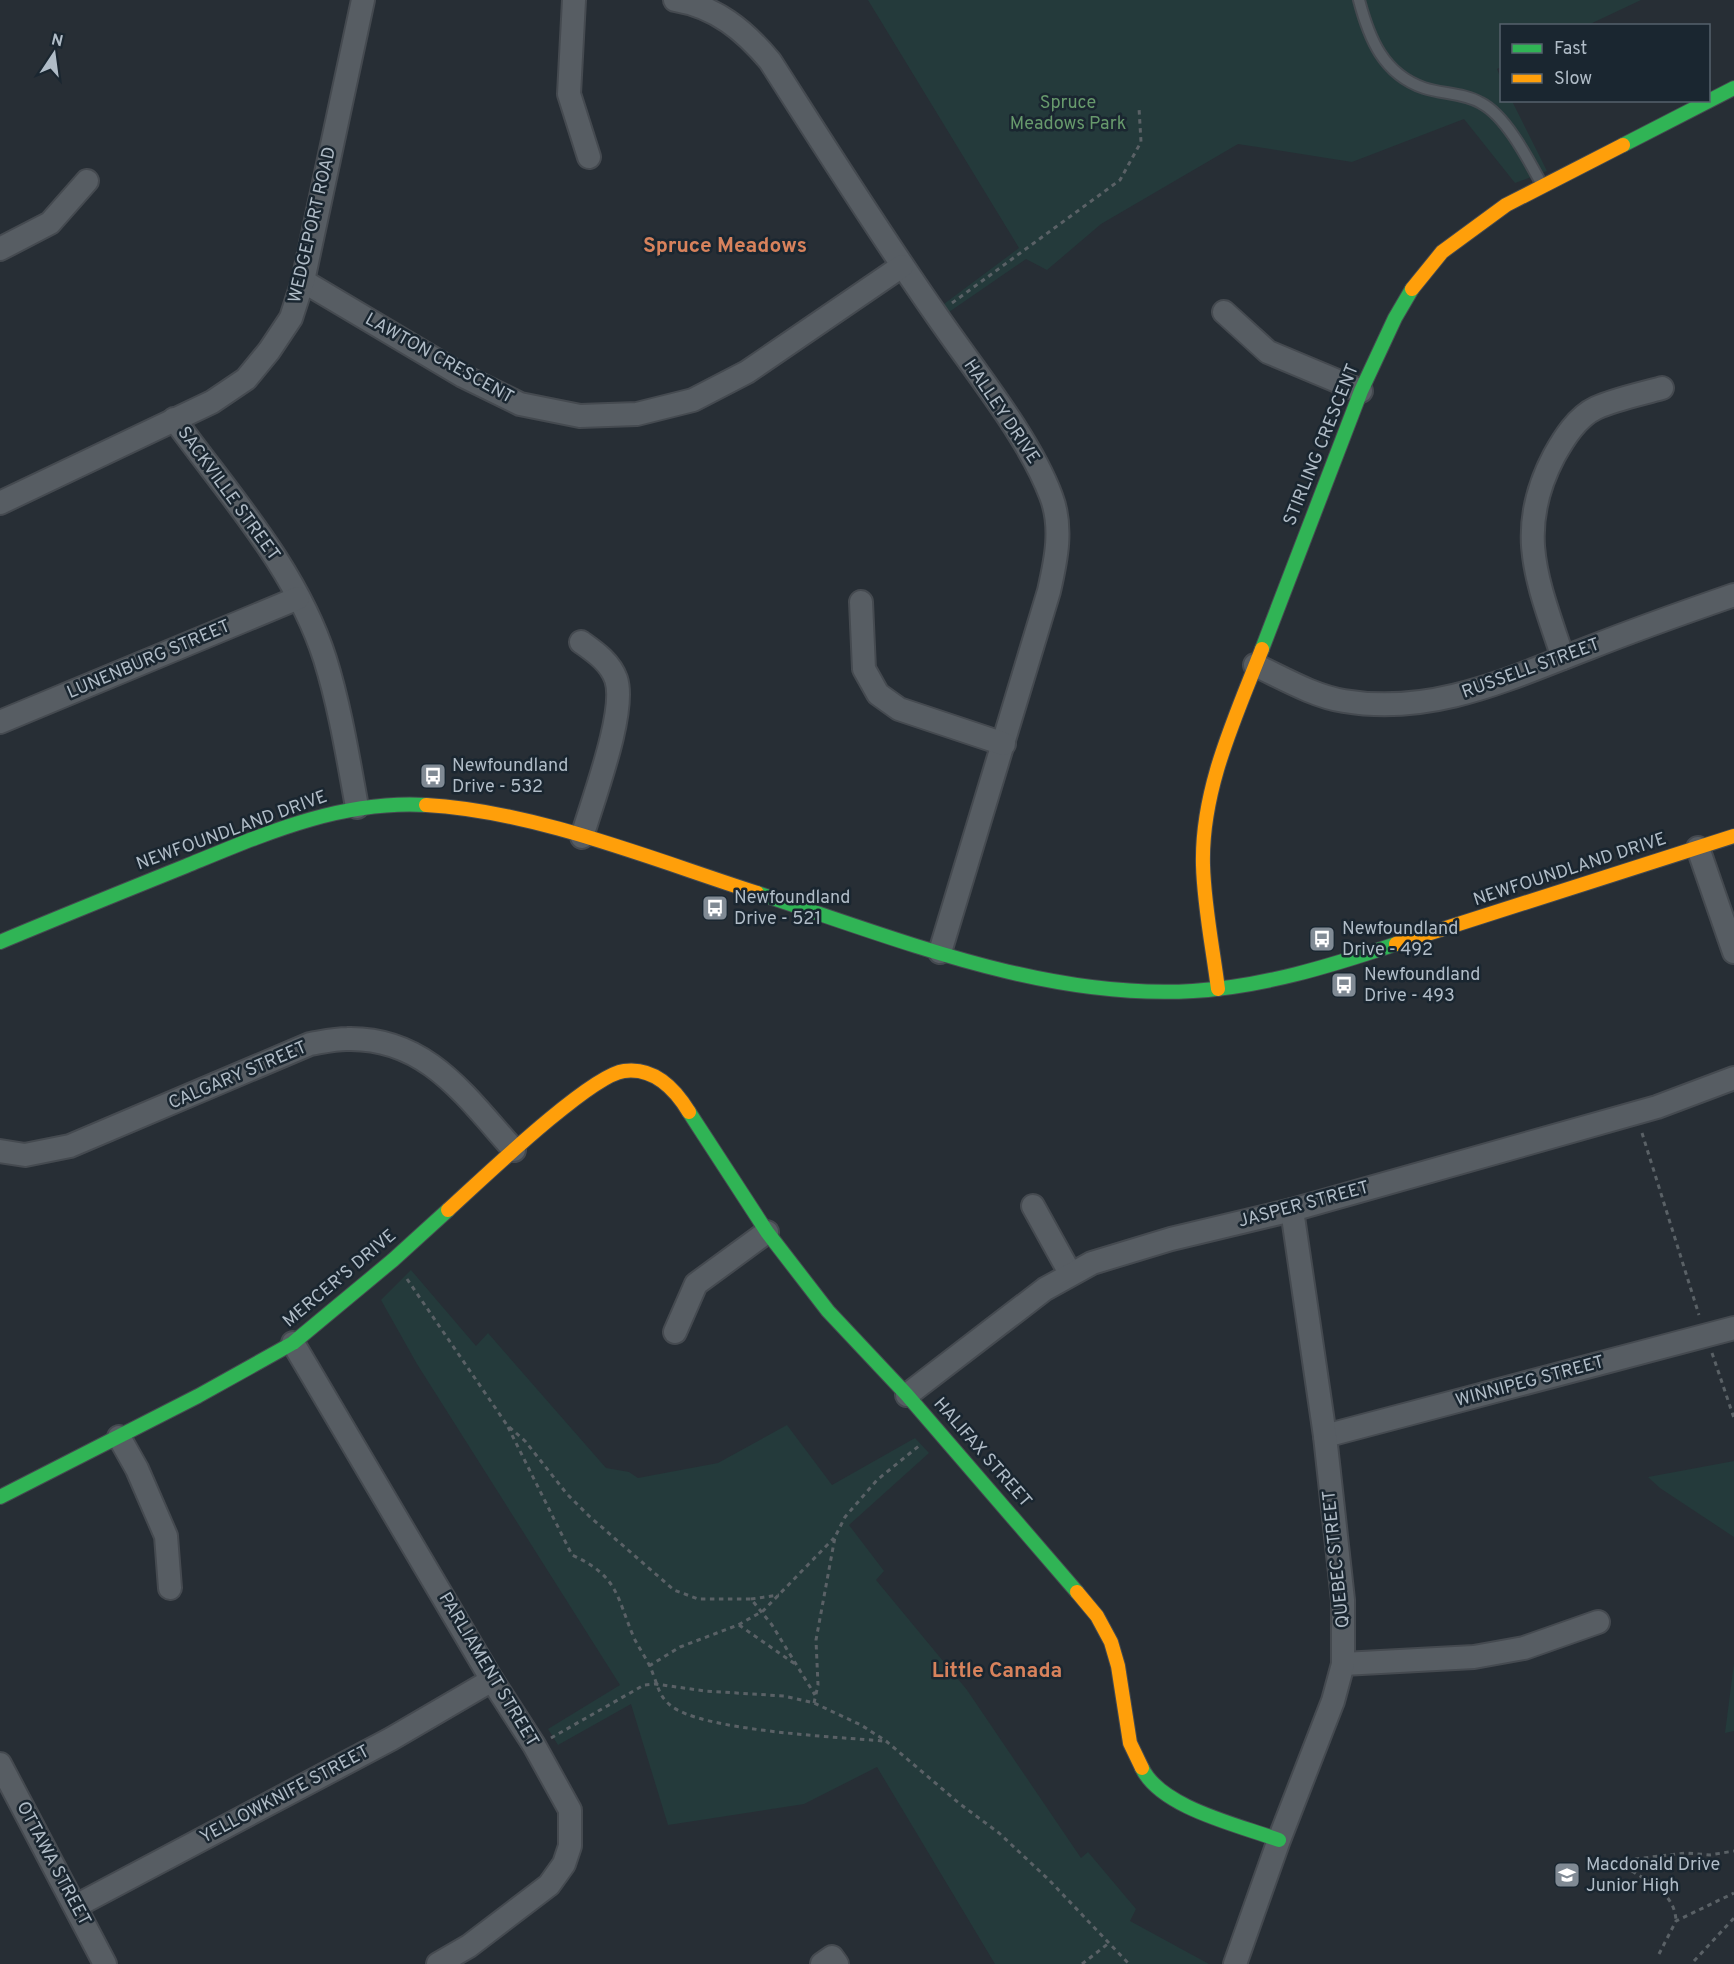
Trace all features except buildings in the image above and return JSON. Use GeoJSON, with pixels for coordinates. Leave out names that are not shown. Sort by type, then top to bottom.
{"type":"FeatureCollection","features":[{"type":"Feature","properties":{"kind":"street","name":"WEDGEPORT ROAD"},"geometry":{"type":"LineString","coordinates":[[0,504],[212,402],[246,379],[269,351],[291,318],[303,281],[363,0]]}},
{"type":"Feature","properties":{"kind":"street"},"geometry":{"type":"LineString","coordinates":[[574,0],[569,94],[589,157]]}},
{"type":"Feature","properties":{"kind":"street","name":"HALLEY DRIVE"},"geometry":{"type":"LineString","coordinates":[[675,0],[719,15],[748,34],[770,61],[902,266],[1036,461],[1052,499],[1057,525],[1057,554],[1049,591],[940,952]]}},
{"type":"Feature","properties":{"kind":"street","name":"STIRLING CRESCENT"},"geometry":{"type":"LineString","coordinates":[[1710,100],[1734,88]]}},
{"type":"Feature","properties":{"kind":"street","name":"STIRLING CRESCENT"},"geometry":{"type":"LineString","coordinates":[[1218,989],[1203,865],[1204,832],[1210,797],[1222,752],[1255,665],[1361,391],[1395,318],[1412,289],[1442,252],[1499,209],[1707,102]]}},
{"type":"Feature","properties":{"kind":"street"},"geometry":{"type":"LineString","coordinates":[[0,249],[50,223],[87,181]]}},
{"type":"Feature","properties":{"kind":"street","name":"LAWTON CRESCENT"},"geometry":{"type":"LineString","coordinates":[[303,281],[463,376],[520,404],[580,416],[637,414],[693,400],[747,372],[902,266]]}},
{"type":"Feature","properties":{"kind":"street"},"geometry":{"type":"LineString","coordinates":[[1224,312],[1268,352],[1361,391]]}},
{"type":"Feature","properties":{"kind":"street"},"geometry":{"type":"LineString","coordinates":[[1563,658],[1535,571],[1532,524],[1542,480],[1562,441],[1578,422],[1595,409],[1662,388]]}},
{"type":"Feature","properties":{"kind":"street","name":"SACKVILLE STREET"},"geometry":{"type":"LineString","coordinates":[[174,419],[250,519],[298,598],[324,658],[357,807]]}},
{"type":"Feature","properties":{"kind":"street","name":"RUSSELL STREET"},"geometry":{"type":"LineString","coordinates":[[1255,665],[1340,700],[1397,705],[1448,699],[1477,692],[1734,595]]}},
{"type":"Feature","properties":{"kind":"street","name":"LUNENBURG STREET"},"geometry":{"type":"LineString","coordinates":[[0,722],[298,598]]}},
{"type":"Feature","properties":{"kind":"street"},"geometry":{"type":"LineString","coordinates":[[861,602],[864,669],[878,694],[900,709],[1004,744]]}},
{"type":"Feature","properties":{"kind":"street"},"geometry":{"type":"LineString","coordinates":[[581,642],[609,666],[618,689],[615,724],[582,837]]}},
{"type":"Feature","properties":{"kind":"street","name":"NEWFOUNDLAND DRIVE"},"geometry":{"type":"LineString","coordinates":[[0,942],[296,823],[357,807],[405,804],[457,807],[582,837],[940,952],[1074,983],[1158,992],[1218,989],[1274,981],[1366,954],[1734,836]]}},
{"type":"Feature","properties":{"kind":"street"},"geometry":{"type":"LineString","coordinates":[[1698,848],[1734,952]]}},
{"type":"Feature","properties":{"kind":"street","name":"CALGARY STREET"},"geometry":{"type":"LineString","coordinates":[[0,1151],[25,1155],[70,1146],[310,1044],[346,1038],[385,1042],[424,1057],[457,1086],[514,1150]]}},
{"type":"Feature","properties":{"kind":"street","name":"MERCER'S DRIVE"},"geometry":{"type":"LineString","coordinates":[[0,1497],[119,1437],[293,1343],[376,1274],[514,1150],[605,1076],[620,1069],[642,1069]]}},
{"type":"Feature","properties":{"kind":"street","name":"HALIFAX STREET"},"geometry":{"type":"LineString","coordinates":[[642,1069],[661,1078],[677,1093],[767,1232],[828,1311],[907,1395],[1043,1550],[1097,1616],[1111,1642],[1118,1666],[1130,1743],[1146,1777],[1174,1801],[1279,1840]]}},
{"type":"Feature","properties":{"kind":"street","name":"JASPER STREET"},"geometry":{"type":"LineString","coordinates":[[907,1395],[1045,1289],[1070,1273],[1092,1263],[1171,1239],[1292,1210],[1657,1107],[1734,1078]]}},
{"type":"Feature","properties":{"kind":"street"},"geometry":{"type":"LineString","coordinates":[[1033,1206],[1070,1273]]}},
{"type":"Feature","properties":{"kind":"street","name":"QUEBEC STREET"},"geometry":{"type":"LineString","coordinates":[[1235,1964],[1279,1840],[1333,1701],[1343,1664],[1343,1600],[1325,1436],[1292,1210]]}},
{"type":"Feature","properties":{"kind":"street"},"geometry":{"type":"LineString","coordinates":[[675,1332],[696,1284],[767,1232]]}},
{"type":"Feature","properties":{"kind":"street","name":"WINNIPEG STREET"},"geometry":{"type":"LineString","coordinates":[[1325,1436],[1734,1329]]}},
{"type":"Feature","properties":{"kind":"street","name":"PARLIAMENT STREET"},"geometry":{"type":"LineString","coordinates":[[293,1343],[492,1680],[534,1745],[570,1810],[570,1846],[564,1864],[549,1885],[469,1946],[438,1964]]}},
{"type":"Feature","properties":{"kind":"street"},"geometry":{"type":"LineString","coordinates":[[119,1437],[137,1469],[165,1536],[170,1588]]}},
{"type":"Feature","properties":{"kind":"street"},"geometry":{"type":"LineString","coordinates":[[1343,1664],[1474,1657],[1524,1648],[1598,1622]]}},
{"type":"Feature","properties":{"kind":"street","name":"YELLOWKNIFE STREET"},"geometry":{"type":"LineString","coordinates":[[76,1906],[381,1745],[492,1680]]}},
{"type":"Feature","properties":{"kind":"street","name":"OTTAWA STREET"},"geometry":{"type":"LineString","coordinates":[[0,1764],[8,1799],[76,1906],[105,1964]]}},
{"type":"Feature","properties":{"kind":"street"},"geometry":{"type":"LineString","coordinates":[[822,1964],[831,1957],[837,1964]]}},
{"type":"Feature","properties":{"kind":"lane"},"geometry":{"type":"LineString","coordinates":[[1359,0],[1371,41],[1388,66],[1422,88],[1482,103],[1503,123],[1525,153],[1543,186]]}},
{"type":"Feature","properties":{"kind":"path"},"geometry":{"type":"LineString","coordinates":[[952,304],[1120,180],[1141,142],[1139,108]]}},
{"type":"Feature","properties":{"kind":"path"},"geometry":{"type":"LineString","coordinates":[[1641,1128],[1700,1317]]}},
{"type":"Feature","properties":{"kind":"path"},"geometry":{"type":"LineString","coordinates":[[406,1271],[407,1280],[507,1425],[572,1555],[592,1564],[612,1582],[655,1684],[669,1705],[699,1720],[886,1741]]}},
{"type":"Feature","properties":{"kind":"path"},"geometry":{"type":"LineString","coordinates":[[1712,1351],[1734,1418]]}},
{"type":"Feature","properties":{"kind":"path"},"geometry":{"type":"LineString","coordinates":[[507,1425],[525,1442],[567,1494],[589,1516],[674,1590],[698,1599],[751,1599],[779,1595]]}},
{"type":"Feature","properties":{"kind":"path"},"geometry":{"type":"LineString","coordinates":[[814,1703],[818,1685],[816,1640],[835,1537],[845,1517],[877,1480],[923,1442]]}},
{"type":"Feature","properties":{"kind":"path"},"geometry":{"type":"LineString","coordinates":[[648,1666],[680,1647],[738,1625],[763,1611],[835,1537]]}},
{"type":"Feature","properties":{"kind":"path"},"geometry":{"type":"LineString","coordinates":[[751,1599],[763,1611],[815,1695]]}},
{"type":"Feature","properties":{"kind":"path"},"geometry":{"type":"LineString","coordinates":[[738,1625],[796,1665]]}},
{"type":"Feature","properties":{"kind":"path"},"geometry":{"type":"LineString","coordinates":[[550,1738],[630,1691],[655,1684],[705,1691],[784,1696],[814,1703],[886,1741],[960,1804],[999,1833],[1049,1880],[1129,1964]]}},
{"type":"Feature","properties":{"kind":"path"},"geometry":{"type":"LineString","coordinates":[[1659,1954],[1676,1922],[1676,1908],[1664,1891],[1637,1877],[1617,1862],[1686,1853],[1710,1855],[1734,1851]]}},
{"type":"Feature","properties":{"kind":"path"},"geometry":{"type":"LineString","coordinates":[[1676,1922],[1734,1893]]}},
{"type":"Feature","properties":{"kind":"path"},"geometry":{"type":"LineString","coordinates":[[1694,1961],[1734,1918]]}},
{"type":"Feature","properties":{"kind":"path"},"geometry":{"type":"LineString","coordinates":[[1082,1964],[1109,1942]]}},
{"type":"Feature","properties":{"kind":"green space","name":"Spruce Meadows Park"},"geometry":{"type":"Polygon","coordinates":[[[868,0],[1641,0],[1590,24],[1500,24],[1500,68],[1497,69],[1500,76],[1500,102],[1512,102],[1547,171],[1515,183],[1464,119],[1352,162],[1238,144],[1101,224],[1047,270],[1026,259],[949,312],[944,304],[1019,248],[868,0]]]}},
{"type":"Feature","properties":{"kind":"green space"},"geometry":{"type":"Polygon","coordinates":[[[411,1270],[476,1346],[488,1333],[606,1468],[629,1472],[638,1478],[718,1463],[787,1425],[832,1485],[915,1438],[929,1453],[849,1525],[884,1571],[876,1580],[967,1690],[1081,1858],[1088,1852],[1136,1909],[1130,1921],[1209,1964],[995,1964],[877,1767],[804,1804],[668,1825],[631,1704],[558,1745],[548,1729],[620,1685],[417,1364],[381,1300],[411,1270]]]}},
{"type":"Feature","properties":{"kind":"green space"},"geometry":{"type":"Polygon","coordinates":[[[1734,1461],[1734,1537],[1660,1488],[1648,1477],[1734,1461]]]}},
{"type":"Feature","properties":{"kind":"green space"},"geometry":{"type":"Polygon","coordinates":[[[1734,1663],[1734,1731],[1725,1733],[1734,1663]]]}},
{"type":"Feature","properties":{"kind":"traffic: fast"},"geometry":{"type":"LineString","coordinates":[[1710,100],[1734,88]]}},
{"type":"Feature","properties":{"kind":"traffic: fast"},"geometry":{"type":"LineString","coordinates":[[1623,145],[1707,102]]}},
{"type":"Feature","properties":{"kind":"traffic: fast"},"geometry":{"type":"LineString","coordinates":[[1262,649],[1361,391],[1395,318],[1412,289]]}},
{"type":"Feature","properties":{"kind":"traffic: fast"},"geometry":{"type":"LineString","coordinates":[[0,942],[274,831],[363,808],[426,805]]}},
{"type":"Feature","properties":{"kind":"traffic: fast"},"geometry":{"type":"LineString","coordinates":[[757,893],[971,962],[1026,976],[1082,986],[1137,991],[1193,991],[1245,985],[1321,967],[1396,944]]}},
{"type":"Feature","properties":{"kind":"traffic: fast"},"geometry":{"type":"LineString","coordinates":[[689,1112],[767,1232],[828,1311],[907,1395],[1077,1592]]}},
{"type":"Feature","properties":{"kind":"traffic: fast"},"geometry":{"type":"LineString","coordinates":[[0,1497],[198,1396],[293,1343],[393,1260],[448,1210]]}},
{"type":"Feature","properties":{"kind":"traffic: fast"},"geometry":{"type":"LineString","coordinates":[[1142,1768],[1152,1782],[1183,1804],[1223,1821],[1279,1840]]}},
{"type":"Feature","properties":{"kind":"traffic: slow"},"geometry":{"type":"LineString","coordinates":[[1412,289],[1442,252],[1506,205],[1623,145]]}},
{"type":"Feature","properties":{"kind":"traffic: slow"},"geometry":{"type":"LineString","coordinates":[[1218,989],[1205,896],[1204,837],[1208,809],[1222,755],[1262,649]]}},
{"type":"Feature","properties":{"kind":"traffic: slow"},"geometry":{"type":"LineString","coordinates":[[426,805],[467,809],[551,827],[636,852],[757,893]]}},
{"type":"Feature","properties":{"kind":"traffic: slow"},"geometry":{"type":"LineString","coordinates":[[1396,944],[1734,836]]}},
{"type":"Feature","properties":{"kind":"traffic: slow"},"geometry":{"type":"LineString","coordinates":[[448,1210],[562,1109],[608,1077],[624,1071],[645,1072],[670,1088],[689,1112]]}},
{"type":"Feature","properties":{"kind":"traffic: slow"},"geometry":{"type":"LineString","coordinates":[[1077,1592],[1097,1616],[1111,1642],[1118,1666],[1130,1743],[1142,1768]]}},
{"type":"Feature","properties":{"kind":"place","name":"Newfoundland Drive - 532"},"geometry":{"type":"Point","coordinates":[433,776]}},
{"type":"Feature","properties":{"kind":"place","name":"Newfoundland Drive - 521"},"geometry":{"type":"Point","coordinates":[715,908]}},
{"type":"Feature","properties":{"kind":"place","name":"Newfoundland Drive - 492"},"geometry":{"type":"Point","coordinates":[1322,939]}},
{"type":"Feature","properties":{"kind":"place","name":"Newfoundland Drive - 493"},"geometry":{"type":"Point","coordinates":[1344,985]}},
{"type":"Feature","properties":{"kind":"place","name":"Macdonald Drive Junior High"},"geometry":{"type":"Point","coordinates":[1567,1875]}},
{"type":"Feature","properties":{"kind":"district","name":"Spruce Meadows"},"geometry":{"type":"Point","coordinates":[725,246]}},
{"type":"Feature","properties":{"kind":"district","name":"Little Canada"},"geometry":{"type":"Point","coordinates":[997,1671]}}]}
